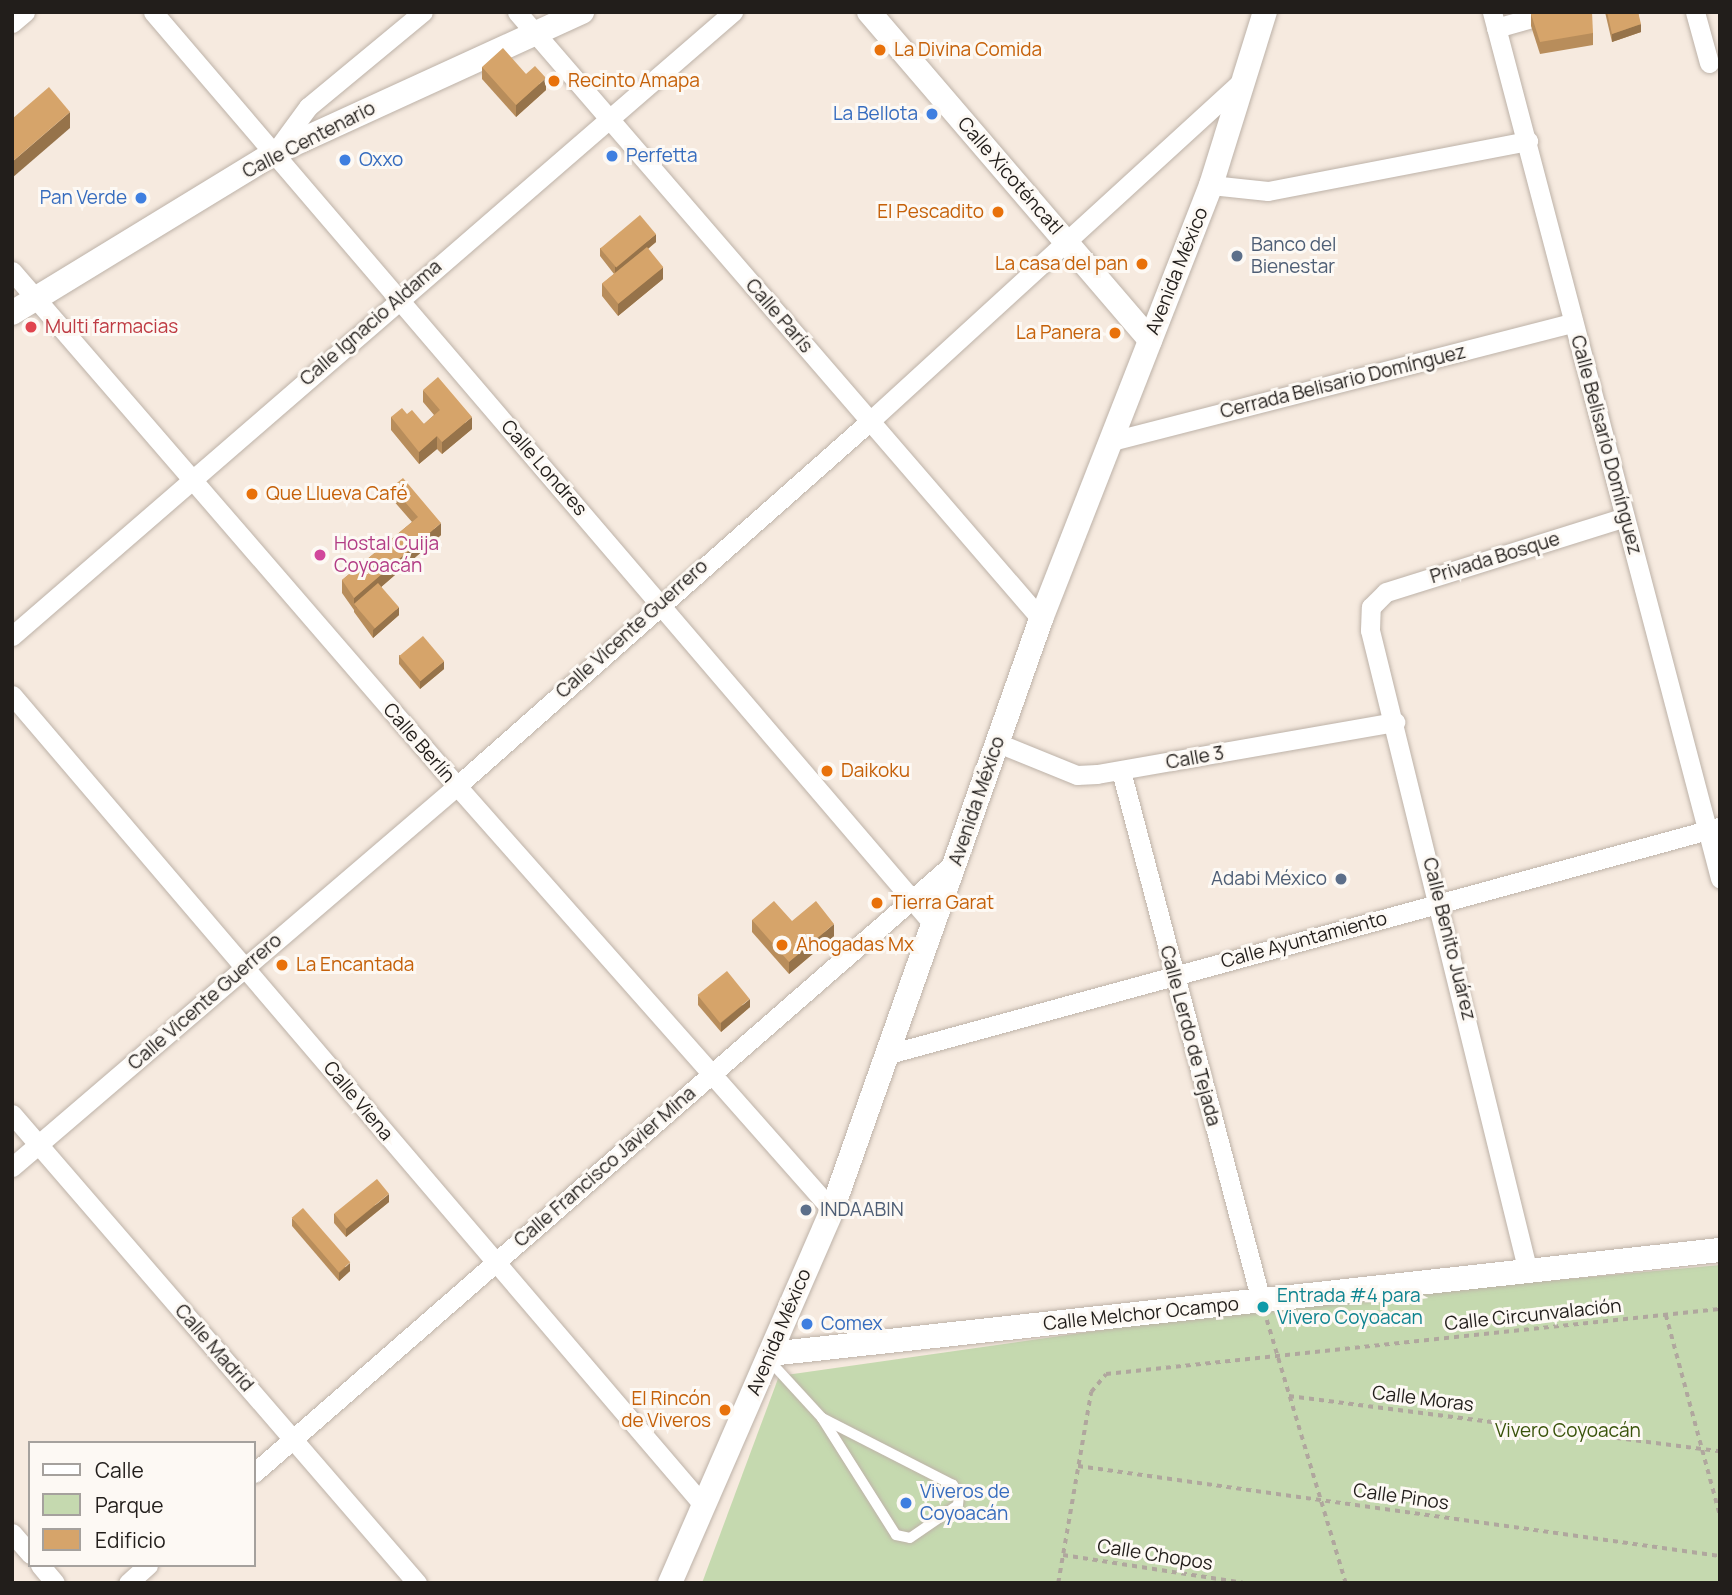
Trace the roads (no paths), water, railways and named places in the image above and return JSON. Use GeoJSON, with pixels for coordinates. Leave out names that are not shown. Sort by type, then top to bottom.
{"type":"FeatureCollection","features":[{"type":"Feature","properties":{"kind":"street"},"geometry":{"type":"LineString","coordinates":[[12,23],[25,12]]}},
{"type":"Feature","properties":{"kind":"street","name":"Calle Londres"},"geometry":{"type":"LineString","coordinates":[[153,12],[934,925]]}},
{"type":"Feature","properties":{"kind":"street"},"geometry":{"type":"LineString","coordinates":[[274,153],[308,107],[423,12]]}},
{"type":"Feature","properties":{"kind":"street","name":"Calle París"},"geometry":{"type":"LineString","coordinates":[[517,12],[1041,619]]}},
{"type":"Feature","properties":{"kind":"street","name":"Calle Centenario"},"geometry":{"type":"LineString","coordinates":[[12,313],[274,153],[582,12]]}},
{"type":"Feature","properties":{"kind":"street","name":"Calle Ignacio Aldama"},"geometry":{"type":"LineString","coordinates":[[12,636],[398,298],[610,120],[733,12]]}},
{"type":"Feature","properties":{"kind":"street","name":"Calle Xicoténcatl"},"geometry":{"type":"LineString","coordinates":[[869,12],[1150,340]]}},
{"type":"Feature","properties":{"kind":"street"},"geometry":{"type":"LineString","coordinates":[[1494,20],[1553,12]]}},
{"type":"Feature","properties":{"kind":"street"},"geometry":{"type":"LineString","coordinates":[[1695,12],[1709,63]]}},
{"type":"Feature","properties":{"kind":"street","name":"Avenida México"},"geometry":{"type":"LineString","coordinates":[[670,1583],[832,1210],[1041,619],[1211,185],[1262,14]]}},
{"type":"Feature","properties":{"kind":"street","name":"Calle Belisario Domínguez"},"geometry":{"type":"LineString","coordinates":[[1494,20],[1625,517],[1714,828],[1720,878]]}},
{"type":"Feature","properties":{"kind":"street","name":"Calle Vicente Guerrero"},"geometry":{"type":"LineString","coordinates":[[12,1167],[457,786],[660,602],[870,421],[1068,243],[1243,80]]}},
{"type":"Feature","properties":{"kind":"street"},"geometry":{"type":"LineString","coordinates":[[1211,185],[1268,191],[1528,141]]}},
{"type":"Feature","properties":{"kind":"street","name":"Calle Berlín"},"geometry":{"type":"LineString","coordinates":[[12,271],[457,786],[832,1210]]}},
{"type":"Feature","properties":{"kind":"street","name":"Cerrada Belisario Domínguez"},"geometry":{"type":"LineString","coordinates":[[1112,441],[1573,323]]}},
{"type":"Feature","properties":{"kind":"street","name":"Privada Bosque"},"geometry":{"type":"LineString","coordinates":[[1371,607],[1386,592],[1625,517]]}},
{"type":"Feature","properties":{"kind":"street","name":"Calle Benito Juárez"},"geometry":{"type":"LineString","coordinates":[[1371,607],[1370,630],[1441,904],[1528,1272]]}},
{"type":"Feature","properties":{"kind":"street","name":"Calle Viena"},"geometry":{"type":"LineString","coordinates":[[12,695],[704,1506]]}},
{"type":"Feature","properties":{"kind":"street","name":"Calle 3"},"geometry":{"type":"LineString","coordinates":[[998,743],[1077,775],[1121,771],[1396,722]]}},
{"type":"Feature","properties":{"kind":"street","name":"Calle Lerdo de Tejada"},"geometry":{"type":"LineString","coordinates":[[1121,771],[1261,1301]]}},
{"type":"Feature","properties":{"kind":"street","name":"Calle Ayuntamiento"},"geometry":{"type":"LineString","coordinates":[[889,1054],[1714,828]]}},
{"type":"Feature","properties":{"kind":"street","name":"Calle Francisco Javier Mina"},"geometry":{"type":"LineString","coordinates":[[256,1471],[956,861]]}},
{"type":"Feature","properties":{"kind":"street","name":"Calle Madrid"},"geometry":{"type":"LineString","coordinates":[[12,1114],[417,1583]]}},
{"type":"Feature","properties":{"kind":"street","name":"Calle Melchor Ocampo"},"geometry":{"type":"LineString","coordinates":[[769,1357],[1720,1250]]}},
{"type":"Feature","properties":{"kind":"street"},"geometry":{"type":"LineString","coordinates":[[12,1534],[28,1551]]}},
{"type":"Feature","properties":{"kind":"street"},"geometry":{"type":"LineString","coordinates":[[42,1567],[55,1583]]}},
{"type":"Feature","properties":{"kind":"street"},"geometry":{"type":"LineString","coordinates":[[128,1583],[146,1567]]}},
{"type":"Feature","properties":{"kind":"lane"},"geometry":{"type":"LineString","coordinates":[[769,1357],[822,1418],[901,1539],[910,1538],[958,1505],[959,1495],[953,1485],[822,1418]]}},
{"type":"Feature","properties":{"kind":"place","name":"La Divina Comida"},"geometry":{"type":"Point","coordinates":[880,50]}},
{"type":"Feature","properties":{"kind":"place","name":"Recinto Amapa"},"geometry":{"type":"Point","coordinates":[554,81]}},
{"type":"Feature","properties":{"kind":"place","name":"La Bellota"},"geometry":{"type":"Point","coordinates":[932,114]}},
{"type":"Feature","properties":{"kind":"place","name":"Perfetta"},"geometry":{"type":"Point","coordinates":[612,156]}},
{"type":"Feature","properties":{"kind":"place","name":"Oxxo"},"geometry":{"type":"Point","coordinates":[345,160]}},
{"type":"Feature","properties":{"kind":"place","name":"Pan Verde"},"geometry":{"type":"Point","coordinates":[141,198]}},
{"type":"Feature","properties":{"kind":"place","name":"El Pescadito"},"geometry":{"type":"Point","coordinates":[998,212]}},
{"type":"Feature","properties":{"kind":"place","name":"Banco del Bienestar"},"geometry":{"type":"Point","coordinates":[1237,256]}},
{"type":"Feature","properties":{"kind":"place","name":"La casa del pan"},"geometry":{"type":"Point","coordinates":[1142,264]}},
{"type":"Feature","properties":{"kind":"place","name":"Multi farmacias"},"geometry":{"type":"Point","coordinates":[31,327]}},
{"type":"Feature","properties":{"kind":"place","name":"La Panera"},"geometry":{"type":"Point","coordinates":[1115,333]}},
{"type":"Feature","properties":{"kind":"place","name":"Que Llueva Café"},"geometry":{"type":"Point","coordinates":[252,494]}},
{"type":"Feature","properties":{"kind":"place","name":"Hostal Cuija Coyoacán"},"geometry":{"type":"Point","coordinates":[320,555]}},
{"type":"Feature","properties":{"kind":"place","name":"Daikoku"},"geometry":{"type":"Point","coordinates":[827,771]}},
{"type":"Feature","properties":{"kind":"place","name":"Adabi México"},"geometry":{"type":"Point","coordinates":[1341,879]}},
{"type":"Feature","properties":{"kind":"place","name":"Tierra Garat"},"geometry":{"type":"Point","coordinates":[877,903]}},
{"type":"Feature","properties":{"kind":"place","name":"Ahogadas Mx"},"geometry":{"type":"Point","coordinates":[782,945]}},
{"type":"Feature","properties":{"kind":"place","name":"La Encantada"},"geometry":{"type":"Point","coordinates":[282,965]}},
{"type":"Feature","properties":{"kind":"place","name":"INDAABIN"},"geometry":{"type":"Point","coordinates":[806,1210]}},
{"type":"Feature","properties":{"kind":"place","name":"Entrada #4 para Vivero Coyoacan"},"geometry":{"type":"Point","coordinates":[1263,1307]}},
{"type":"Feature","properties":{"kind":"place","name":"Comex"},"geometry":{"type":"Point","coordinates":[807,1324]}},
{"type":"Feature","properties":{"kind":"place","name":"El Rincón de Viveros"},"geometry":{"type":"Point","coordinates":[725,1410]}},
{"type":"Feature","properties":{"kind":"place","name":"Viveros de Coyoacán"},"geometry":{"type":"Point","coordinates":[906,1503]}},
{"type":"Feature","properties":{"kind":"park label","name":"Vivero Coyoacán"},"geometry":{"type":"Point","coordinates":[1568,1431]}}]}
